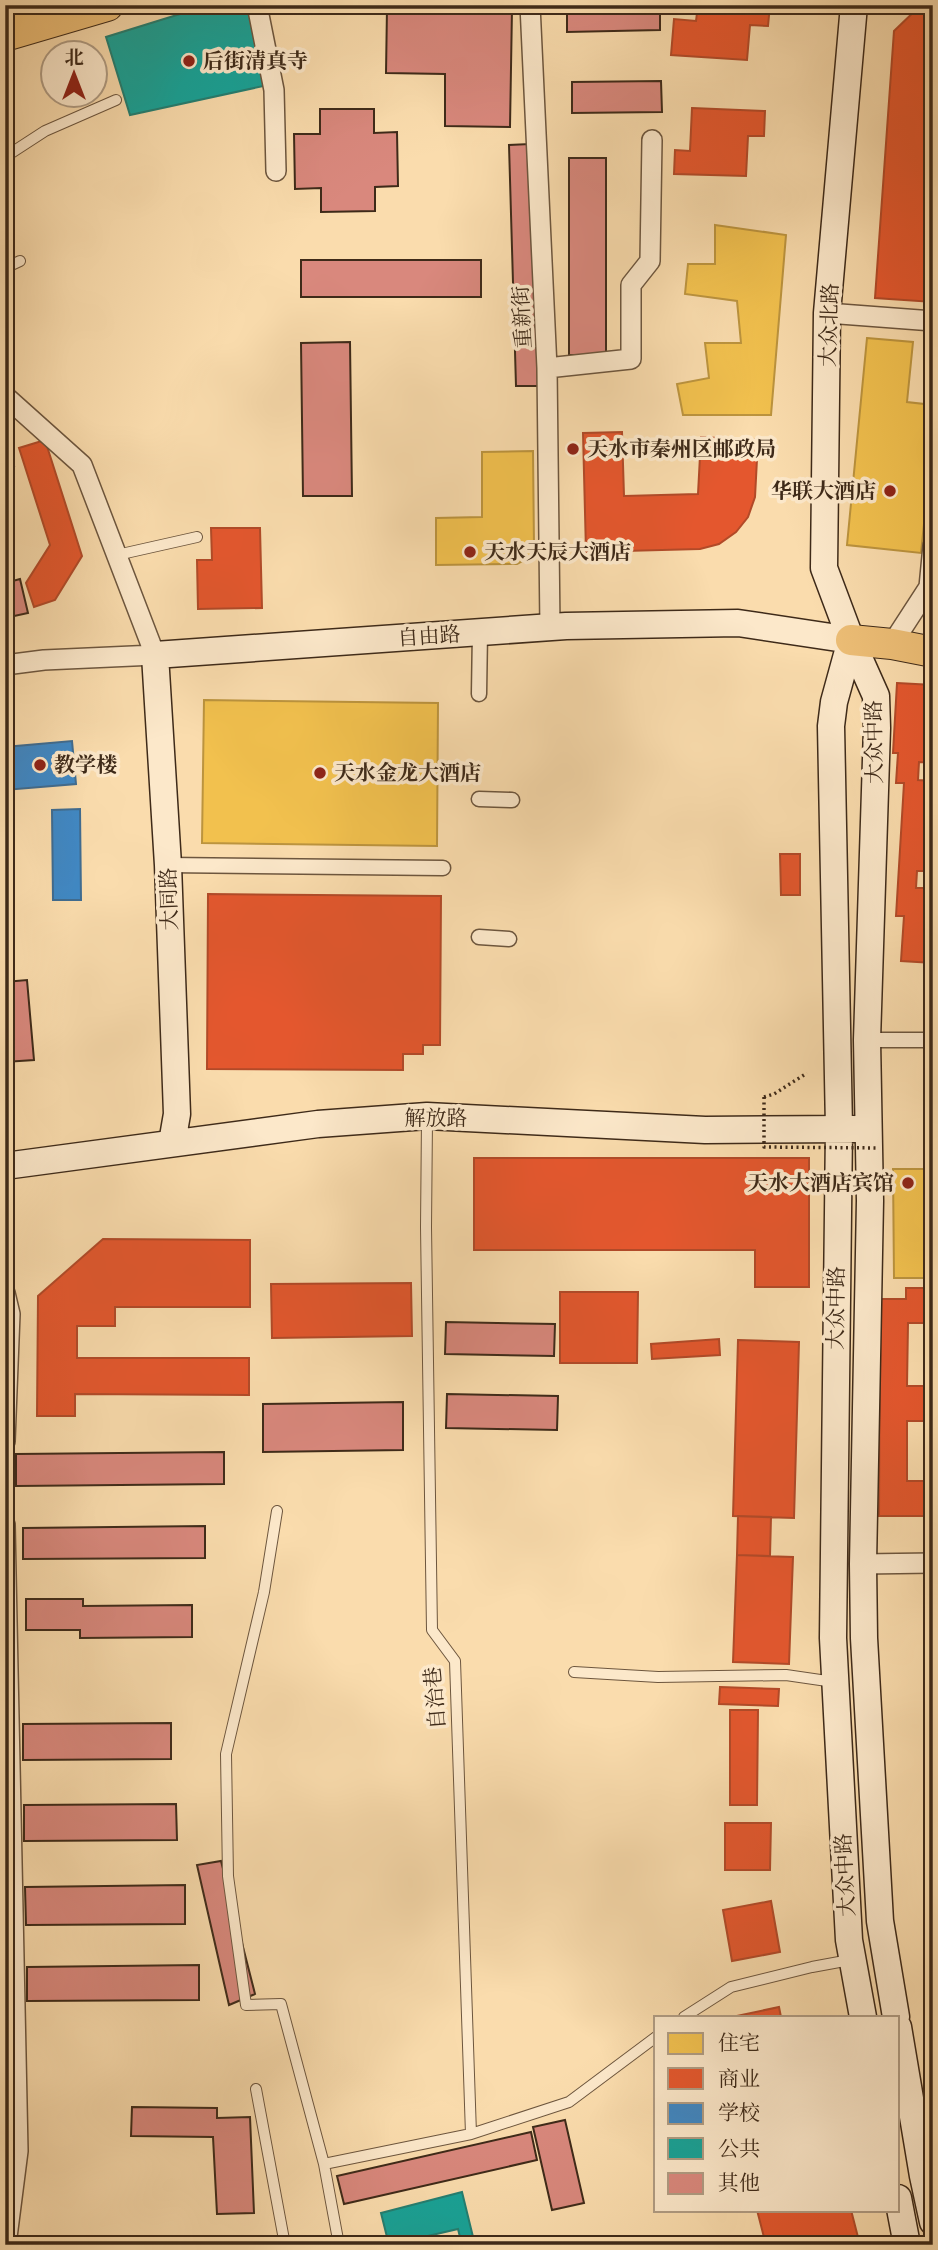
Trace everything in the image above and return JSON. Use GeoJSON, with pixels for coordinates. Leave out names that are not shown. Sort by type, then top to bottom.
{"type":"FeatureCollection","features":[{"type":"Feature","properties":{"kind":"highway"},"geometry":{"type":"LineString","coordinates":[[5,35],[107,5]]}},
{"type":"Feature","properties":{"kind":"main road","name":"大众北路"},"geometry":{"type":"LineString","coordinates":[[851,640],[824,568],[827,313],[854,5]]}},
{"type":"Feature","properties":{"kind":"main road","name":"自由路"},"geometry":{"type":"LineString","coordinates":[[155,655],[550,628],[738,623],[851,640]]}},
{"type":"Feature","properties":{"kind":"main road"},"geometry":{"type":"LineString","coordinates":[[851,640],[933,652]]}},
{"type":"Feature","properties":{"kind":"main road","name":"大众中路"},"geometry":{"type":"LineString","coordinates":[[851,640],[876,696],[877,717],[867,1040],[875,1139],[870,1201],[864,1637],[880,1921],[896,2016]]}},
{"type":"Feature","properties":{"kind":"main road","name":"大众中路"},"geometry":{"type":"LineString","coordinates":[[851,640],[834,702],[831,726],[839,1128],[833,1523],[834,1682],[849,1940],[863,2016]]}},
{"type":"Feature","properties":{"kind":"main road"},"geometry":{"type":"LineString","coordinates":[[892,644],[933,640]]}},
{"type":"Feature","properties":{"kind":"main road","name":"大同路"},"geometry":{"type":"LineString","coordinates":[[155,655],[168,864],[177,1114],[172,1143]]}},
{"type":"Feature","properties":{"kind":"main road","name":"解放路"},"geometry":{"type":"LineString","coordinates":[[5,1167],[318,1124],[427,1116],[705,1130],[839,1128],[875,1139]]}},
{"type":"Feature","properties":{"kind":"main road"},"geometry":{"type":"LineString","coordinates":[[900,2039],[933,2222]]}},
{"type":"Feature","properties":{"kind":"main road"},"geometry":{"type":"LineString","coordinates":[[900,2208],[907,2245]]}},
{"type":"Feature","properties":{"kind":"street"},"geometry":{"type":"LineString","coordinates":[[257,5],[274,90],[276,171]]}},
{"type":"Feature","properties":{"kind":"street","name":"重新街"},"geometry":{"type":"LineString","coordinates":[[530,5],[547,368],[550,628]]}},
{"type":"Feature","properties":{"kind":"street"},"geometry":{"type":"LineString","coordinates":[[547,368],[631,359],[631,285],[650,261],[652,140]]}},
{"type":"Feature","properties":{"kind":"street"},"geometry":{"type":"LineString","coordinates":[[827,313],[933,321]]}},
{"type":"Feature","properties":{"kind":"street"},"geometry":{"type":"LineString","coordinates":[[5,396],[82,466],[155,655]]}},
{"type":"Feature","properties":{"kind":"street"},"geometry":{"type":"LineString","coordinates":[[892,644],[929,587],[933,546]]}},
{"type":"Feature","properties":{"kind":"street"},"geometry":{"type":"LineString","coordinates":[[480,632],[480,694]]}},
{"type":"Feature","properties":{"kind":"street","name":"自由路"},"geometry":{"type":"LineString","coordinates":[[5,665],[44,660],[155,655]]}},
{"type":"Feature","properties":{"kind":"street"},"geometry":{"type":"LineString","coordinates":[[480,799],[512,800]]}},
{"type":"Feature","properties":{"kind":"street"},"geometry":{"type":"LineString","coordinates":[[168,864],[443,868]]}},
{"type":"Feature","properties":{"kind":"street"},"geometry":{"type":"LineString","coordinates":[[480,937],[509,939]]}},
{"type":"Feature","properties":{"kind":"street"},"geometry":{"type":"LineString","coordinates":[[867,1040],[933,1040]]}},
{"type":"Feature","properties":{"kind":"street"},"geometry":{"type":"LineString","coordinates":[[5,1293],[10,1314],[5,1441]]}},
{"type":"Feature","properties":{"kind":"street"},"geometry":{"type":"LineString","coordinates":[[5,1525],[18,2151],[6,2245]]}},
{"type":"Feature","properties":{"kind":"street"},"geometry":{"type":"LineString","coordinates":[[863,1564],[933,1563]]}},
{"type":"Feature","properties":{"kind":"lane"},"geometry":{"type":"LineString","coordinates":[[5,157],[45,131],[116,100]]}},
{"type":"Feature","properties":{"kind":"lane"},"geometry":{"type":"LineString","coordinates":[[5,268],[20,261]]}},
{"type":"Feature","properties":{"kind":"lane"},"geometry":{"type":"LineString","coordinates":[[117,555],[197,537]]}},
{"type":"Feature","properties":{"kind":"lane","name":"自治巷"},"geometry":{"type":"LineString","coordinates":[[427,1116],[432,1630],[455,1661],[471,2134]]}},
{"type":"Feature","properties":{"kind":"lane"},"geometry":{"type":"LineString","coordinates":[[277,1511],[264,1592],[226,1754],[228,1876],[246,2005],[281,2004],[324,2164],[339,2245]]}},
{"type":"Feature","properties":{"kind":"lane"},"geometry":{"type":"LineString","coordinates":[[574,1672],[658,1677],[786,1675],[834,1682]]}},
{"type":"Feature","properties":{"kind":"lane"},"geometry":{"type":"LineString","coordinates":[[686,2016],[731,1987],[852,1960]]}},
{"type":"Feature","properties":{"kind":"lane"},"geometry":{"type":"LineString","coordinates":[[324,2164],[471,2134],[569,2102],[654,2038]]}},
{"type":"Feature","properties":{"kind":"lane"},"geometry":{"type":"LineString","coordinates":[[256,2089],[285,2245]]}},
{"type":"Feature","properties":{"kind":"path"},"geometry":{"type":"LineString","coordinates":[[807,1073],[774,1094],[764,1097],[764,1147],[875,1139]]}},
{"type":"Feature","properties":{"kind":"building: 住宅"},"geometry":{"type":"Polygon","coordinates":[[[715,225],[786,235],[771,415],[683,415],[677,384],[709,378],[705,343],[741,343],[737,301],[685,294],[688,264],[715,264],[715,225]]]}},
{"type":"Feature","properties":{"kind":"building: 住宅","name":"华联大酒店"},"geometry":{"type":"Polygon","coordinates":[[[867,338],[913,342],[907,402],[933,405],[933,437],[921,553],[847,545],[867,338]]]}},
{"type":"Feature","properties":{"kind":"building: 住宅"},"geometry":{"type":"Polygon","coordinates":[[[533,451],[534,547],[530,557],[517,564],[436,565],[436,518],[482,517],[482,452],[533,451]]]}},
{"type":"Feature","properties":{"kind":"building: 住宅","name":"天水金龙大酒店"},"geometry":{"type":"Polygon","coordinates":[[[204,700],[438,703],[437,846],[202,843],[204,700]]]}},
{"type":"Feature","properties":{"kind":"building: 住宅"},"geometry":{"type":"Polygon","coordinates":[[[893,1169],[933,1169],[933,1278],[894,1278],[893,1169]]]}},
{"type":"Feature","properties":{"kind":"building: 商业"},"geometry":{"type":"Polygon","coordinates":[[[698,5],[770,5],[768,26],[750,25],[747,60],[671,55],[674,19],[696,21],[698,5]]]}},
{"type":"Feature","properties":{"kind":"building: 商业"},"geometry":{"type":"Polygon","coordinates":[[[921,5],[933,5],[933,302],[875,298],[894,31],[921,5]]]}},
{"type":"Feature","properties":{"kind":"building: 商业"},"geometry":{"type":"Polygon","coordinates":[[[692,108],[765,111],[764,136],[748,136],[746,176],[674,174],[675,150],[690,151],[692,108]]]}},
{"type":"Feature","properties":{"kind":"building: 商业"},"geometry":{"type":"Polygon","coordinates":[[[622,432],[624,496],[698,494],[701,437],[758,440],[755,497],[748,517],[736,532],[719,544],[700,549],[586,552],[583,433],[622,432]]]}},
{"type":"Feature","properties":{"kind":"building: 商业"},"geometry":{"type":"Polygon","coordinates":[[[45,440],[82,556],[55,600],[34,607],[26,583],[50,545],[19,448],[45,440]]]}},
{"type":"Feature","properties":{"kind":"building: 商业"},"geometry":{"type":"Polygon","coordinates":[[[211,528],[260,528],[262,608],[198,609],[197,560],[212,560],[211,528]]]}},
{"type":"Feature","properties":{"kind":"building: 商业"},"geometry":{"type":"Polygon","coordinates":[[[897,683],[933,685],[933,711],[928,711],[927,732],[933,733],[933,763],[919,762],[918,780],[933,781],[933,809],[929,808],[925,871],[917,871],[916,888],[933,888],[933,920],[929,920],[928,940],[933,940],[933,963],[901,961],[904,916],[896,916],[904,783],[896,783],[898,753],[893,753],[897,683]]]}},
{"type":"Feature","properties":{"kind":"building: 商业"},"geometry":{"type":"Polygon","coordinates":[[[780,854],[800,854],[800,895],[781,895],[780,854]]]}},
{"type":"Feature","properties":{"kind":"building: 商业"},"geometry":{"type":"Polygon","coordinates":[[[208,894],[441,896],[440,1045],[423,1045],[423,1054],[403,1054],[403,1070],[207,1069],[208,894]]]}},
{"type":"Feature","properties":{"kind":"building: 商业"},"geometry":{"type":"Polygon","coordinates":[[[474,1158],[809,1158],[809,1287],[755,1287],[755,1250],[474,1250],[474,1158]]]}},
{"type":"Feature","properties":{"kind":"building: 商业"},"geometry":{"type":"Polygon","coordinates":[[[103,1239],[250,1240],[250,1307],[115,1307],[115,1326],[77,1326],[77,1358],[249,1358],[249,1395],[75,1394],[75,1416],[37,1416],[38,1296],[103,1239]]]}},
{"type":"Feature","properties":{"kind":"building: 商业"},"geometry":{"type":"Polygon","coordinates":[[[411,1283],[412,1336],[272,1338],[271,1284],[411,1283]]]}},
{"type":"Feature","properties":{"kind":"building: 商业"},"geometry":{"type":"Polygon","coordinates":[[[906,1288],[933,1288],[933,1323],[908,1323],[907,1386],[933,1386],[933,1421],[907,1421],[907,1481],[933,1481],[933,1516],[879,1516],[880,1299],[906,1299],[906,1288]]]}},
{"type":"Feature","properties":{"kind":"building: 商业"},"geometry":{"type":"Polygon","coordinates":[[[560,1292],[638,1292],[637,1363],[560,1363],[560,1292]]]}},
{"type":"Feature","properties":{"kind":"building: 商业"},"geometry":{"type":"Polygon","coordinates":[[[719,1339],[720,1355],[652,1359],[651,1344],[719,1339]]]}},
{"type":"Feature","properties":{"kind":"building: 商业"},"geometry":{"type":"Polygon","coordinates":[[[738,1340],[799,1342],[794,1518],[733,1516],[738,1340]]]}},
{"type":"Feature","properties":{"kind":"building: 商业"},"geometry":{"type":"Polygon","coordinates":[[[738,1516],[771,1517],[770,1556],[737,1555],[738,1516]]]}},
{"type":"Feature","properties":{"kind":"building: 商业"},"geometry":{"type":"Polygon","coordinates":[[[737,1555],[793,1557],[789,1664],[733,1662],[737,1555]]]}},
{"type":"Feature","properties":{"kind":"building: 商业"},"geometry":{"type":"Polygon","coordinates":[[[720,1687],[779,1689],[778,1706],[719,1704],[720,1687]]]}},
{"type":"Feature","properties":{"kind":"building: 商业"},"geometry":{"type":"Polygon","coordinates":[[[730,1710],[758,1710],[757,1805],[730,1805],[730,1710]]]}},
{"type":"Feature","properties":{"kind":"building: 商业"},"geometry":{"type":"Polygon","coordinates":[[[725,1823],[771,1823],[770,1870],[725,1870],[725,1823]]]}},
{"type":"Feature","properties":{"kind":"building: 商业"},"geometry":{"type":"Polygon","coordinates":[[[771,1901],[780,1952],[732,1961],[723,1910],[771,1901]]]}},
{"type":"Feature","properties":{"kind":"building: 商业"},"geometry":{"type":"Polygon","coordinates":[[[779,2007],[781,2016],[737,2016],[779,2007]]]}},
{"type":"Feature","properties":{"kind":"building: 商业"},"geometry":{"type":"Polygon","coordinates":[[[758,2212],[852,2212],[860,2245],[766,2245],[758,2212]]]}},
{"type":"Feature","properties":{"kind":"building: 学校","name":"教学楼"},"geometry":{"type":"Polygon","coordinates":[[[72,741],[76,784],[5,790],[5,747],[72,741]]]}},
{"type":"Feature","properties":{"kind":"building: 学校","name":"教学楼"},"geometry":{"type":"Polygon","coordinates":[[[80,809],[81,900],[53,900],[52,810],[80,809]]]}},
{"type":"Feature","properties":{"kind":"building: 公共","name":"后街清真寺"},"geometry":{"type":"Polygon","coordinates":[[[209,5],[252,5],[268,85],[130,115],[106,37],[209,5]]]}},
{"type":"Feature","properties":{"kind":"building: 公共"},"geometry":{"type":"Polygon","coordinates":[[[462,2192],[475,2245],[462,2245],[458,2229],[389,2245],[381,2213],[462,2192]]]}},
{"type":"Feature","properties":{"kind":"building: 其他"},"geometry":{"type":"Polygon","coordinates":[[[567,5],[660,5],[660,30],[567,32],[567,5]]]}},
{"type":"Feature","properties":{"kind":"building: 其他"},"geometry":{"type":"Polygon","coordinates":[[[387,8],[512,9],[510,127],[445,126],[445,74],[386,73],[387,8]]]}},
{"type":"Feature","properties":{"kind":"building: 其他"},"geometry":{"type":"Polygon","coordinates":[[[661,81],[662,112],[572,113],[572,82],[661,81]]]}},
{"type":"Feature","properties":{"kind":"building: 其他"},"geometry":{"type":"Polygon","coordinates":[[[320,109],[374,109],[374,133],[397,132],[398,186],[375,187],[375,211],[321,212],[321,188],[295,189],[294,134],[320,134],[320,109]]]}},
{"type":"Feature","properties":{"kind":"building: 其他"},"geometry":{"type":"Polygon","coordinates":[[[530,144],[538,386],[516,386],[509,145],[530,144]]]}},
{"type":"Feature","properties":{"kind":"building: 其他"},"geometry":{"type":"Polygon","coordinates":[[[569,158],[606,158],[606,355],[569,355],[569,158]]]}},
{"type":"Feature","properties":{"kind":"building: 其他"},"geometry":{"type":"Polygon","coordinates":[[[301,260],[481,260],[481,297],[301,297],[301,260]]]}},
{"type":"Feature","properties":{"kind":"building: 其他"},"geometry":{"type":"Polygon","coordinates":[[[350,342],[352,496],[303,496],[301,343],[350,342]]]}},
{"type":"Feature","properties":{"kind":"building: 其他"},"geometry":{"type":"Polygon","coordinates":[[[5,435],[14,466],[5,469],[5,435]]]}},
{"type":"Feature","properties":{"kind":"building: 其他"},"geometry":{"type":"Polygon","coordinates":[[[20,579],[28,613],[5,618],[5,583],[20,579]]]}},
{"type":"Feature","properties":{"kind":"building: 其他"},"geometry":{"type":"Polygon","coordinates":[[[27,980],[34,1060],[5,1062],[5,982],[27,980]]]}},
{"type":"Feature","properties":{"kind":"building: 其他"},"geometry":{"type":"Polygon","coordinates":[[[446,1322],[555,1324],[554,1356],[445,1354],[446,1322]]]}},
{"type":"Feature","properties":{"kind":"building: 其他"},"geometry":{"type":"Polygon","coordinates":[[[447,1394],[558,1396],[557,1430],[446,1428],[447,1394]]]}},
{"type":"Feature","properties":{"kind":"building: 其他"},"geometry":{"type":"Polygon","coordinates":[[[403,1402],[403,1450],[263,1452],[263,1404],[403,1402]]]}},
{"type":"Feature","properties":{"kind":"building: 其他"},"geometry":{"type":"Polygon","coordinates":[[[224,1452],[224,1484],[16,1486],[16,1454],[224,1452]]]}},
{"type":"Feature","properties":{"kind":"building: 其他"},"geometry":{"type":"Polygon","coordinates":[[[205,1526],[205,1558],[23,1559],[23,1528],[205,1526]]]}},
{"type":"Feature","properties":{"kind":"building: 其他"},"geometry":{"type":"Polygon","coordinates":[[[26,1599],[83,1599],[83,1606],[192,1605],[192,1637],[80,1638],[80,1630],[26,1630],[26,1599]]]}},
{"type":"Feature","properties":{"kind":"building: 其他"},"geometry":{"type":"Polygon","coordinates":[[[171,1723],[171,1759],[23,1760],[23,1724],[171,1723]]]}},
{"type":"Feature","properties":{"kind":"building: 其他"},"geometry":{"type":"Polygon","coordinates":[[[176,1804],[177,1840],[24,1841],[24,1805],[176,1804]]]}},
{"type":"Feature","properties":{"kind":"building: 其他"},"geometry":{"type":"Polygon","coordinates":[[[221,1861],[255,1994],[229,2005],[197,1865],[221,1861]]]}},
{"type":"Feature","properties":{"kind":"building: 其他"},"geometry":{"type":"Polygon","coordinates":[[[185,1885],[185,1924],[26,1925],[25,1887],[185,1885]]]}},
{"type":"Feature","properties":{"kind":"building: 其他"},"geometry":{"type":"Polygon","coordinates":[[[199,1965],[199,2000],[27,2001],[27,1967],[199,1965]]]}},
{"type":"Feature","properties":{"kind":"building: 其他"},"geometry":{"type":"Polygon","coordinates":[[[132,2107],[217,2108],[217,2118],[250,2117],[254,2213],[217,2214],[213,2137],[131,2136],[132,2107]]]}},
{"type":"Feature","properties":{"kind":"building: 其他"},"geometry":{"type":"Polygon","coordinates":[[[565,2120],[584,2203],[552,2210],[533,2127],[565,2120]]]}},
{"type":"Feature","properties":{"kind":"building: 其他"},"geometry":{"type":"Polygon","coordinates":[[[531,2132],[537,2160],[344,2204],[337,2176],[531,2132]]]}},
{"type":"Feature","properties":{"kind":"place","name":"后街清真寺"},"geometry":{"type":"Point","coordinates":[189,61]}},
{"type":"Feature","properties":{"kind":"place","name":"天水市秦州区邮政局"},"geometry":{"type":"Point","coordinates":[573,449]}},
{"type":"Feature","properties":{"kind":"place","name":"华联大酒店"},"geometry":{"type":"Point","coordinates":[890,491]}},
{"type":"Feature","properties":{"kind":"place","name":"天水天辰大酒店"},"geometry":{"type":"Point","coordinates":[470,552]}},
{"type":"Feature","properties":{"kind":"place","name":"教学楼"},"geometry":{"type":"Point","coordinates":[40,765]}},
{"type":"Feature","properties":{"kind":"place","name":"天水金龙大酒店"},"geometry":{"type":"Point","coordinates":[320,773]}},
{"type":"Feature","properties":{"kind":"place","name":"天水大酒店宾馆"},"geometry":{"type":"Point","coordinates":[908,1183]}}]}
